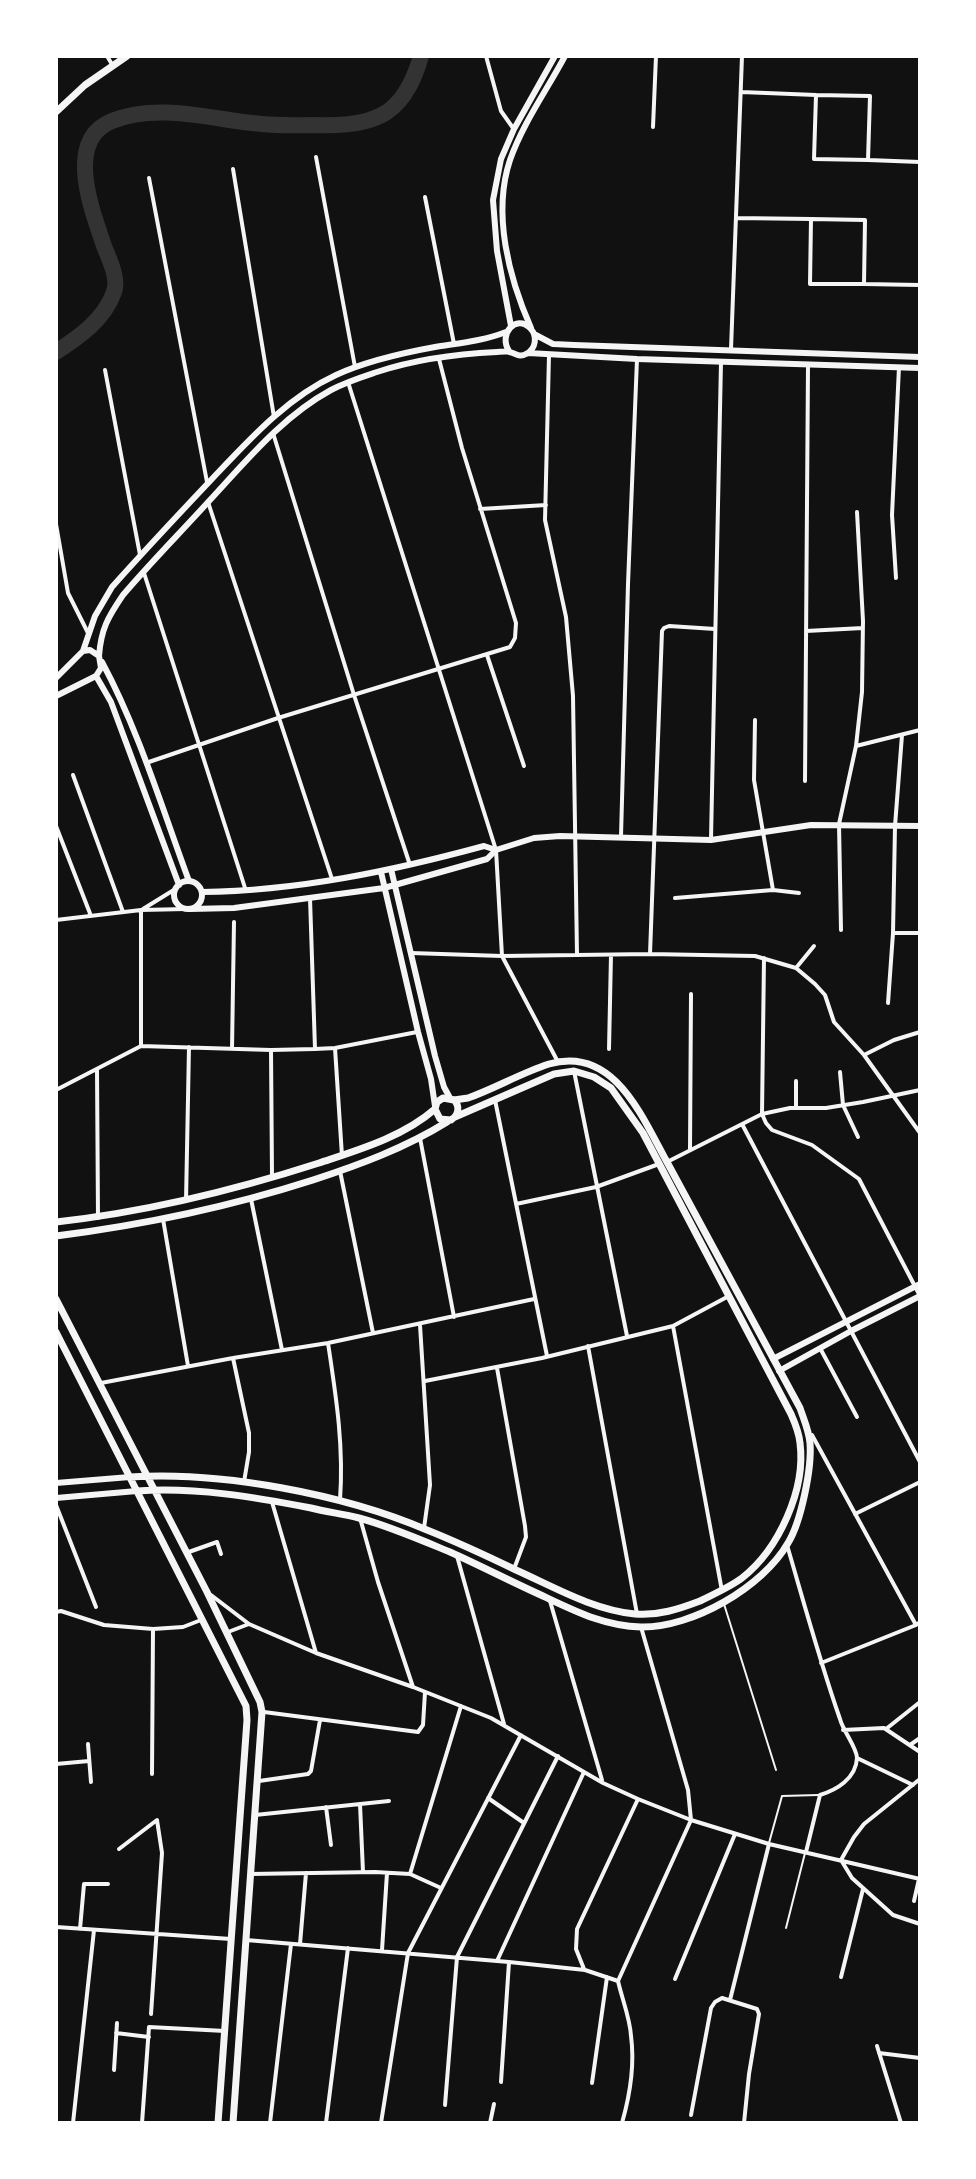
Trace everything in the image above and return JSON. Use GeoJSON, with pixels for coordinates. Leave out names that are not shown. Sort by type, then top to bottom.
{"type":"FeatureCollection","features":[{"type":"Feature","properties":{"kind":"main road"},"geometry":{"type":"LineString","coordinates":[[58,107],[127,56]]}},
{"type":"Feature","properties":{"kind":"main road"},"geometry":{"type":"LineString","coordinates":[[555,56],[514,129],[501,159],[493,200],[509,329],[505,345],[509,351],[515,355],[528,353],[920,368]]}},
{"type":"Feature","properties":{"kind":"main road"},"geometry":{"type":"LineString","coordinates":[[528,353],[533,348],[532,331],[518,298],[507,249],[502,201],[510,162],[522,133],[565,56]]}},
{"type":"Feature","properties":{"kind":"main road"},"geometry":{"type":"LineString","coordinates":[[56,678],[83,651],[95,616],[112,587],[251,438],[302,395],[327,379],[355,368],[393,356],[488,339],[524,325],[553,344],[920,357]]}},
{"type":"Feature","properties":{"kind":"main road"},"geometry":{"type":"LineString","coordinates":[[56,696],[95,677],[101,668],[100,639],[106,620],[123,595],[273,433],[311,402],[348,382],[389,368],[438,356],[509,351]]}},
{"type":"Feature","properties":{"kind":"main road"},"geometry":{"type":"LineString","coordinates":[[83,651],[90,650],[100,659],[115,687],[189,881],[199,886],[202,892],[198,905],[188,909]]}},
{"type":"Feature","properties":{"kind":"main road"},"geometry":{"type":"LineString","coordinates":[[95,677],[111,702],[178,887],[176,901],[188,909],[234,908],[384,888],[487,859],[496,850],[534,838],[711,840],[762,831],[839,824],[920,826]]}},
{"type":"Feature","properties":{"kind":"main road"},"geometry":{"type":"LineString","coordinates":[[202,892],[246,891],[381,872],[484,846],[496,850]]}},
{"type":"Feature","properties":{"kind":"main road"},"geometry":{"type":"LineString","coordinates":[[391,869],[437,1066],[444,1087],[458,1106],[451,1119]]}},
{"type":"Feature","properties":{"kind":"main road"},"geometry":{"type":"LineString","coordinates":[[381,872],[431,1079],[435,1108],[440,1119],[451,1119]]}},
{"type":"Feature","properties":{"kind":"main road"},"geometry":{"type":"LineString","coordinates":[[178,887],[189,881]]}},
{"type":"Feature","properties":{"kind":"main road"},"geometry":{"type":"LineString","coordinates":[[56,1222],[98,1218],[186,1202],[272,1178],[342,1156],[412,1127],[435,1108],[439,1099],[479,1094],[558,1062],[582,1062],[597,1066],[610,1075],[628,1096],[710,1251],[773,1359],[807,1426],[810,1445],[796,1529],[787,1545],[749,1585],[724,1603],[684,1621],[641,1627],[578,1614],[457,1556],[360,1518],[271,1500],[203,1491],[137,1491],[56,1498]]}},
{"type":"Feature","properties":{"kind":"main road"},"geometry":{"type":"LineString","coordinates":[[56,1236],[163,1219],[251,1199],[340,1171],[420,1138],[451,1119],[554,1074],[574,1071],[594,1077],[611,1088],[663,1163]]}},
{"type":"Feature","properties":{"kind":"main road"},"geometry":{"type":"LineString","coordinates":[[56,1483],[146,1476],[204,1477],[244,1482],[340,1502],[424,1528],[554,1588],[616,1611],[655,1614],[680,1609],[722,1591],[743,1577],[765,1555],[788,1516],[798,1474],[800,1445],[791,1414],[729,1296],[710,1251]]}},
{"type":"Feature","properties":{"kind":"main road"},"geometry":{"type":"LineString","coordinates":[[765,1363],[918,1285]]}},
{"type":"Feature","properties":{"kind":"main road"},"geometry":{"type":"LineString","coordinates":[[771,1375],[920,1296]]}},
{"type":"Feature","properties":{"kind":"main road"},"geometry":{"type":"LineString","coordinates":[[56,1299],[260,1702],[262,1712],[233,2123]]}},
{"type":"Feature","properties":{"kind":"main road"},"geometry":{"type":"LineString","coordinates":[[56,1332],[247,1713],[218,2123]]}},
{"type":"Feature","properties":{"kind":"main road"},"geometry":{"type":"LineString","coordinates":[[338,1514],[340,1502]]}},
{"type":"Feature","properties":{"kind":"main road"},"geometry":{"type":"LineString","coordinates":[[457,1556],[461,1545]]}},
{"type":"Feature","properties":{"kind":"main road"},"geometry":{"type":"LineString","coordinates":[[550,1599],[554,1588]]}},
{"type":"Feature","properties":{"kind":"main road"},"geometry":{"type":"LineString","coordinates":[[192,1600],[207,1592]]}},
{"type":"Feature","properties":{"kind":"main road"},"geometry":{"type":"LineString","coordinates":[[221,2081],[236,2082]]}},
{"type":"Feature","properties":{"kind":"street"},"geometry":{"type":"LineString","coordinates":[[107,56],[113,66]]}},
{"type":"Feature","properties":{"kind":"street"},"geometry":{"type":"LineString","coordinates":[[486,56],[501,111],[514,129]]}},
{"type":"Feature","properties":{"kind":"street"},"geometry":{"type":"LineString","coordinates":[[653,127],[656,56]]}},
{"type":"Feature","properties":{"kind":"street"},"geometry":{"type":"LineString","coordinates":[[731,351],[742,56]]}},
{"type":"Feature","properties":{"kind":"street"},"geometry":{"type":"LineString","coordinates":[[741,92],[870,96],[868,160]]}},
{"type":"Feature","properties":{"kind":"street"},"geometry":{"type":"LineString","coordinates":[[816,95],[814,159],[920,162]]}},
{"type":"Feature","properties":{"kind":"street"},"geometry":{"type":"LineString","coordinates":[[316,157],[355,368]]}},
{"type":"Feature","properties":{"kind":"street"},"geometry":{"type":"LineString","coordinates":[[233,169],[274,417]]}},
{"type":"Feature","properties":{"kind":"street"},"geometry":{"type":"LineString","coordinates":[[149,178],[208,484]]}},
{"type":"Feature","properties":{"kind":"street"},"geometry":{"type":"LineString","coordinates":[[425,197],[454,344]]}},
{"type":"Feature","properties":{"kind":"street"},"geometry":{"type":"LineString","coordinates":[[736,218],[865,220],[864,284]]}},
{"type":"Feature","properties":{"kind":"street"},"geometry":{"type":"LineString","coordinates":[[811,219],[810,284],[920,285]]}},
{"type":"Feature","properties":{"kind":"street"},"geometry":{"type":"LineString","coordinates":[[549,355],[545,520],[566,617],[573,696],[577,955]]}},
{"type":"Feature","properties":{"kind":"street"},"geometry":{"type":"LineString","coordinates":[[146,763],[278,718],[510,647],[515,638],[516,623],[462,448],[438,356]]}},
{"type":"Feature","properties":{"kind":"street"},"geometry":{"type":"LineString","coordinates":[[621,837],[637,359]]}},
{"type":"Feature","properties":{"kind":"street"},"geometry":{"type":"LineString","coordinates":[[711,840],[721,362]]}},
{"type":"Feature","properties":{"kind":"street"},"geometry":{"type":"LineString","coordinates":[[805,781],[808,365]]}},
{"type":"Feature","properties":{"kind":"street"},"geometry":{"type":"LineString","coordinates":[[896,578],[892,515],[899,367]]}},
{"type":"Feature","properties":{"kind":"street"},"geometry":{"type":"LineString","coordinates":[[105,370],[140,555]]}},
{"type":"Feature","properties":{"kind":"street"},"geometry":{"type":"LineString","coordinates":[[348,382],[496,850],[502,956],[558,1062]]}},
{"type":"Feature","properties":{"kind":"street"},"geometry":{"type":"LineString","coordinates":[[273,433],[411,866]]}},
{"type":"Feature","properties":{"kind":"street"},"geometry":{"type":"LineString","coordinates":[[208,502],[332,879]]}},
{"type":"Feature","properties":{"kind":"street"},"geometry":{"type":"LineString","coordinates":[[480,509],[546,505]]}},
{"type":"Feature","properties":{"kind":"street"},"geometry":{"type":"LineString","coordinates":[[841,930],[839,824],[856,746],[862,692],[863,628],[857,512]]}},
{"type":"Feature","properties":{"kind":"street"},"geometry":{"type":"LineString","coordinates":[[56,524],[68,593],[89,635]]}},
{"type":"Feature","properties":{"kind":"street"},"geometry":{"type":"LineString","coordinates":[[143,571],[246,891]]}},
{"type":"Feature","properties":{"kind":"street"},"geometry":{"type":"LineString","coordinates":[[650,954],[664,628],[715,629]]}},
{"type":"Feature","properties":{"kind":"street"},"geometry":{"type":"LineString","coordinates":[[806,631],[863,628]]}},
{"type":"Feature","properties":{"kind":"street"},"geometry":{"type":"LineString","coordinates":[[487,655],[524,766]]}},
{"type":"Feature","properties":{"kind":"street"},"geometry":{"type":"LineString","coordinates":[[755,720],[754,780],[773,890]]}},
{"type":"Feature","properties":{"kind":"street"},"geometry":{"type":"LineString","coordinates":[[856,746],[920,730]]}},
{"type":"Feature","properties":{"kind":"street"},"geometry":{"type":"LineString","coordinates":[[888,1003],[902,735]]}},
{"type":"Feature","properties":{"kind":"street"},"geometry":{"type":"LineString","coordinates":[[73,775],[123,912]]}},
{"type":"Feature","properties":{"kind":"street"},"geometry":{"type":"LineString","coordinates":[[56,826],[91,916]]}},
{"type":"Feature","properties":{"kind":"street"},"geometry":{"type":"LineString","coordinates":[[141,910],[178,887]]}},
{"type":"Feature","properties":{"kind":"street"},"geometry":{"type":"LineString","coordinates":[[675,898],[773,890],[799,893]]}},
{"type":"Feature","properties":{"kind":"street"},"geometry":{"type":"LineString","coordinates":[[310,898],[315,1049]]}},
{"type":"Feature","properties":{"kind":"street"},"geometry":{"type":"LineString","coordinates":[[56,920],[141,910],[188,909]]}},
{"type":"Feature","properties":{"kind":"street"},"geometry":{"type":"LineString","coordinates":[[141,910],[141,1046]]}},
{"type":"Feature","properties":{"kind":"street"},"geometry":{"type":"LineString","coordinates":[[232,1049],[234,922]]}},
{"type":"Feature","properties":{"kind":"street"},"geometry":{"type":"LineString","coordinates":[[893,933],[920,933]]}},
{"type":"Feature","properties":{"kind":"street"},"geometry":{"type":"LineString","coordinates":[[796,968],[814,946]]}},
{"type":"Feature","properties":{"kind":"street"},"geometry":{"type":"LineString","coordinates":[[411,953],[764,958],[796,968],[825,995],[834,1022],[864,1055],[920,1133]]}},
{"type":"Feature","properties":{"kind":"street"},"geometry":{"type":"LineString","coordinates":[[609,1049],[611,954]]}},
{"type":"Feature","properties":{"kind":"street"},"geometry":{"type":"LineString","coordinates":[[764,958],[762,1114],[766,1123],[772,1130],[812,1145],[859,1179],[918,1285],[920,1296]]}},
{"type":"Feature","properties":{"kind":"street"},"geometry":{"type":"LineString","coordinates":[[690,1150],[691,994]]}},
{"type":"Feature","properties":{"kind":"street"},"geometry":{"type":"LineString","coordinates":[[56,1090],[141,1046],[271,1050],[335,1048],[418,1032]]}},
{"type":"Feature","properties":{"kind":"street"},"geometry":{"type":"LineString","coordinates":[[864,1055],[894,1040],[920,1032]]}},
{"type":"Feature","properties":{"kind":"street"},"geometry":{"type":"LineString","coordinates":[[186,1202],[189,1047]]}},
{"type":"Feature","properties":{"kind":"street"},"geometry":{"type":"LineString","coordinates":[[335,1048],[342,1156]]}},
{"type":"Feature","properties":{"kind":"street"},"geometry":{"type":"LineString","coordinates":[[271,1050],[272,1178]]}},
{"type":"Feature","properties":{"kind":"street"},"geometry":{"type":"LineString","coordinates":[[97,1069],[98,1218]]}},
{"type":"Feature","properties":{"kind":"street"},"geometry":{"type":"LineString","coordinates":[[574,1071],[627,1336]]}},
{"type":"Feature","properties":{"kind":"street"},"geometry":{"type":"LineString","coordinates":[[840,1072],[843,1105],[858,1137]]}},
{"type":"Feature","properties":{"kind":"street"},"geometry":{"type":"LineString","coordinates":[[796,1081],[796,1108]]}},
{"type":"Feature","properties":{"kind":"street"},"geometry":{"type":"LineString","coordinates":[[516,1204],[596,1187],[663,1163],[762,1114],[796,1108],[826,1108],[920,1090]]}},
{"type":"Feature","properties":{"kind":"street"},"geometry":{"type":"LineString","coordinates":[[495,1100],[547,1356]]}},
{"type":"Feature","properties":{"kind":"street"},"geometry":{"type":"LineString","coordinates":[[742,1124],[920,1462]]}},
{"type":"Feature","properties":{"kind":"street"},"geometry":{"type":"LineString","coordinates":[[420,1138],[454,1317]]}},
{"type":"Feature","properties":{"kind":"street"},"geometry":{"type":"LineString","coordinates":[[340,1171],[373,1333]]}},
{"type":"Feature","properties":{"kind":"street"},"geometry":{"type":"LineString","coordinates":[[251,1199],[283,1350]]}},
{"type":"Feature","properties":{"kind":"street"},"geometry":{"type":"LineString","coordinates":[[163,1219],[188,1366]]}},
{"type":"Feature","properties":{"kind":"street"},"geometry":{"type":"LineString","coordinates":[[425,1381],[673,1326],[729,1296]]}},
{"type":"Feature","properties":{"kind":"street"},"geometry":{"type":"LineString","coordinates":[[99,1384],[328,1343],[534,1299]]}},
{"type":"Feature","properties":{"kind":"street"},"geometry":{"type":"LineString","coordinates":[[420,1325],[430,1485],[424,1528]]}},
{"type":"Feature","properties":{"kind":"street"},"geometry":{"type":"LineString","coordinates":[[673,1326],[722,1591]]}},
{"type":"Feature","properties":{"kind":"street"},"geometry":{"type":"LineString","coordinates":[[328,1343],[340,1416],[340,1502]]}},
{"type":"Feature","properties":{"kind":"street"},"geometry":{"type":"LineString","coordinates":[[588,1346],[637,1614]]}},
{"type":"Feature","properties":{"kind":"street"},"geometry":{"type":"LineString","coordinates":[[820,1348],[857,1417]]}},
{"type":"Feature","properties":{"kind":"street"},"geometry":{"type":"LineString","coordinates":[[233,1358],[249,1433],[244,1482]]}},
{"type":"Feature","properties":{"kind":"street"},"geometry":{"type":"LineString","coordinates":[[497,1367],[526,1537],[514,1569]]}},
{"type":"Feature","properties":{"kind":"street"},"geometry":{"type":"LineString","coordinates":[[807,1426],[918,1623],[821,1663]]}},
{"type":"Feature","properties":{"kind":"street"},"geometry":{"type":"LineString","coordinates":[[855,1514],[920,1482]]}},
{"type":"Feature","properties":{"kind":"street"},"geometry":{"type":"LineString","coordinates":[[271,1500],[316,1653]]}},
{"type":"Feature","properties":{"kind":"street"},"geometry":{"type":"LineString","coordinates":[[56,1505],[96,1607]]}},
{"type":"Feature","properties":{"kind":"street"},"geometry":{"type":"LineString","coordinates":[[360,1518],[413,1687]]}},
{"type":"Feature","properties":{"kind":"street"},"geometry":{"type":"LineString","coordinates":[[186,1553],[217,1542],[221,1554]]}},
{"type":"Feature","properties":{"kind":"street"},"geometry":{"type":"LineString","coordinates":[[787,1545],[843,1730],[857,1758],[846,1781],[835,1790],[820,1795],[806,1852]]}},
{"type":"Feature","properties":{"kind":"street"},"geometry":{"type":"LineString","coordinates":[[457,1556],[505,1726]]}},
{"type":"Feature","properties":{"kind":"street"},"geometry":{"type":"LineString","coordinates":[[207,1592],[249,1624],[316,1653],[461,1706],[505,1726],[603,1783],[638,1799],[691,1820],[769,1844],[920,1879],[914,1901]]}},
{"type":"Feature","properties":{"kind":"street"},"geometry":{"type":"LineString","coordinates":[[550,1599],[603,1783]]}},
{"type":"Feature","properties":{"kind":"street"},"geometry":{"type":"LineString","coordinates":[[56,1612],[104,1625],[153,1629],[183,1627],[202,1620]]}},
{"type":"Feature","properties":{"kind":"street"},"geometry":{"type":"LineString","coordinates":[[226,1633],[249,1624]]}},
{"type":"Feature","properties":{"kind":"street"},"geometry":{"type":"LineString","coordinates":[[622,2123],[629,2100],[633,2061],[631,2033],[618,1981],[691,1820],[688,1790],[641,1627]]}},
{"type":"Feature","properties":{"kind":"street"},"geometry":{"type":"LineString","coordinates":[[152,1774],[153,1629]]}},
{"type":"Feature","properties":{"kind":"street"},"geometry":{"type":"LineString","coordinates":[[262,1712],[418,1732],[423,1725],[425,1692]]}},
{"type":"Feature","properties":{"kind":"street"},"geometry":{"type":"LineString","coordinates":[[886,1729],[920,1702]]}},
{"type":"Feature","properties":{"kind":"street"},"geometry":{"type":"LineString","coordinates":[[410,1874],[461,1706]]}},
{"type":"Feature","properties":{"kind":"street"},"geometry":{"type":"LineString","coordinates":[[257,1781],[308,1774],[320,1720]]}},
{"type":"Feature","properties":{"kind":"street"},"geometry":{"type":"LineString","coordinates":[[843,1730],[884,1728],[920,1752]]}},
{"type":"Feature","properties":{"kind":"street"},"geometry":{"type":"LineString","coordinates":[[381,2123],[408,1953],[521,1735]]}},
{"type":"Feature","properties":{"kind":"street"},"geometry":{"type":"LineString","coordinates":[[910,1745],[920,1738]]}},
{"type":"Feature","properties":{"kind":"street"},"geometry":{"type":"LineString","coordinates":[[88,1744],[91,1782]]}},
{"type":"Feature","properties":{"kind":"street"},"geometry":{"type":"LineString","coordinates":[[445,2105],[457,1957],[558,1756]]}},
{"type":"Feature","properties":{"kind":"street"},"geometry":{"type":"LineString","coordinates":[[857,1758],[913,1785]]}},
{"type":"Feature","properties":{"kind":"street"},"geometry":{"type":"LineString","coordinates":[[56,1764],[90,1761]]}},
{"type":"Feature","properties":{"kind":"street"},"geometry":{"type":"LineString","coordinates":[[497,1961],[584,1772]]}},
{"type":"Feature","properties":{"kind":"street"},"geometry":{"type":"LineString","coordinates":[[841,1860],[864,1824],[920,1779]]}},
{"type":"Feature","properties":{"kind":"street"},"geometry":{"type":"LineString","coordinates":[[488,1798],[524,1823]]}},
{"type":"Feature","properties":{"kind":"street"},"geometry":{"type":"LineString","coordinates":[[585,1970],[576,1949],[577,1929],[638,1799]]}},
{"type":"Feature","properties":{"kind":"street"},"geometry":{"type":"LineString","coordinates":[[255,1815],[389,1801]]}},
{"type":"Feature","properties":{"kind":"street"},"geometry":{"type":"LineString","coordinates":[[360,1804],[363,1872]]}},
{"type":"Feature","properties":{"kind":"street"},"geometry":{"type":"LineString","coordinates":[[326,1807],[331,1845]]}},
{"type":"Feature","properties":{"kind":"street"},"geometry":{"type":"LineString","coordinates":[[119,1849],[157,1820],[162,1853],[151,2014]]}},
{"type":"Feature","properties":{"kind":"street"},"geometry":{"type":"LineString","coordinates":[[675,1979],[735,1834]]}},
{"type":"Feature","properties":{"kind":"street"},"geometry":{"type":"LineString","coordinates":[[730,2000],[769,1844]]}},
{"type":"Feature","properties":{"kind":"street"},"geometry":{"type":"LineString","coordinates":[[841,1860],[852,1878],[893,1915],[920,1924]]}},
{"type":"Feature","properties":{"kind":"street"},"geometry":{"type":"LineString","coordinates":[[300,1944],[306,1873]]}},
{"type":"Feature","properties":{"kind":"street"},"geometry":{"type":"LineString","coordinates":[[382,1951],[387,1873]]}},
{"type":"Feature","properties":{"kind":"street"},"geometry":{"type":"LineString","coordinates":[[250,1874],[410,1874],[441,1888]]}},
{"type":"Feature","properties":{"kind":"street"},"geometry":{"type":"LineString","coordinates":[[80,1929],[84,1884],[108,1884]]}},
{"type":"Feature","properties":{"kind":"street"},"geometry":{"type":"LineString","coordinates":[[841,1977],[863,1889]]}},
{"type":"Feature","properties":{"kind":"street"},"geometry":{"type":"LineString","coordinates":[[56,1927],[231,1939]]}},
{"type":"Feature","properties":{"kind":"street"},"geometry":{"type":"LineString","coordinates":[[73,2123],[94,1930]]}},
{"type":"Feature","properties":{"kind":"street"},"geometry":{"type":"LineString","coordinates":[[246,1940],[585,1970],[618,1981]]}},
{"type":"Feature","properties":{"kind":"street"},"geometry":{"type":"LineString","coordinates":[[270,2123],[291,1944]]}},
{"type":"Feature","properties":{"kind":"street"},"geometry":{"type":"LineString","coordinates":[[326,2123],[348,1948]]}},
{"type":"Feature","properties":{"kind":"street"},"geometry":{"type":"LineString","coordinates":[[501,2082],[509,1962]]}},
{"type":"Feature","properties":{"kind":"street"},"geometry":{"type":"LineString","coordinates":[[592,2083],[607,1977]]}},
{"type":"Feature","properties":{"kind":"street"},"geometry":{"type":"LineString","coordinates":[[691,2115],[711,2008],[720,1998],[757,2009],[759,2014],[744,2123]]}},
{"type":"Feature","properties":{"kind":"street"},"geometry":{"type":"LineString","coordinates":[[114,2070],[117,2023]]}},
{"type":"Feature","properties":{"kind":"street"},"geometry":{"type":"LineString","coordinates":[[142,2123],[149,2027],[225,2031]]}},
{"type":"Feature","properties":{"kind":"street"},"geometry":{"type":"LineString","coordinates":[[116,2033],[149,2037]]}},
{"type":"Feature","properties":{"kind":"street"},"geometry":{"type":"LineString","coordinates":[[877,2046],[901,2123]]}},
{"type":"Feature","properties":{"kind":"street"},"geometry":{"type":"LineString","coordinates":[[879,2053],[920,2058]]}},
{"type":"Feature","properties":{"kind":"street"},"geometry":{"type":"LineString","coordinates":[[490,2123],[494,2104]]}},
{"type":"Feature","properties":{"kind":"lane"},"geometry":{"type":"LineString","coordinates":[[724,1603],[776,1770]]}},
{"type":"Feature","properties":{"kind":"lane"},"geometry":{"type":"LineString","coordinates":[[769,1844],[782,1796],[820,1795]]}},
{"type":"Feature","properties":{"kind":"lane"},"geometry":{"type":"LineString","coordinates":[[786,1928],[806,1852]]}},
{"type":"Feature","properties":{"kind":"waterway"},"geometry":{"type":"LineString","coordinates":[[56,352],[97,319],[110,302],[115,287],[113,269],[93,214],[86,177],[85,159],[89,143],[97,130],[112,121],[148,113],[186,114],[276,125],[362,122],[387,112],[399,101],[413,80],[421,56]]}}]}
